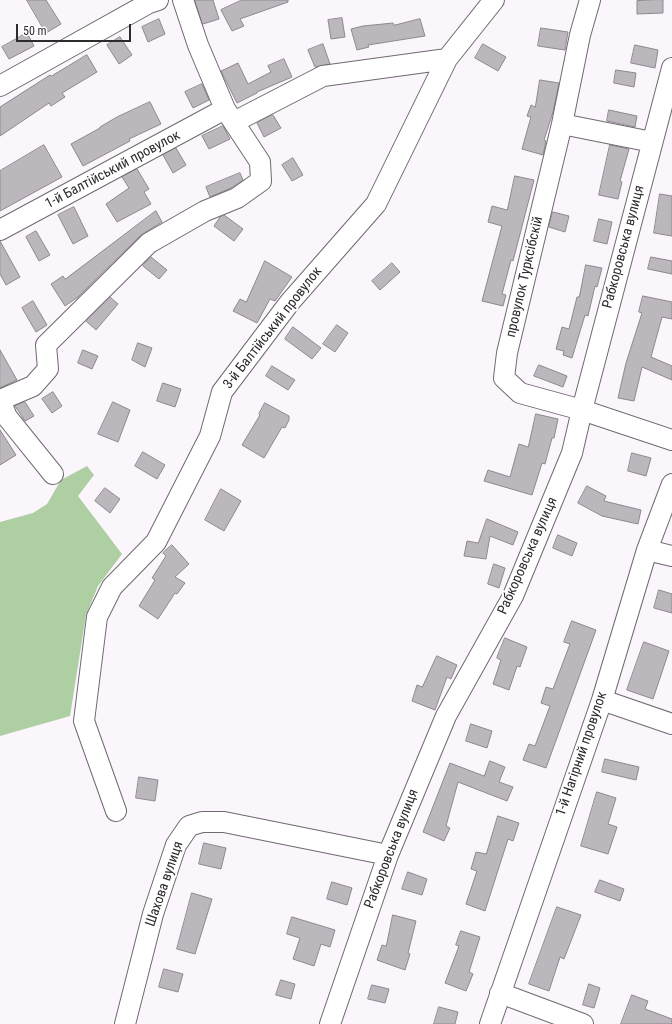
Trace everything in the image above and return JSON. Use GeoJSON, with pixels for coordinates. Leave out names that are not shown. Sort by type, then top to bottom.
{"type":"FeatureCollection","features":[{"type":"Feature","properties":{"kind":"street"},"geometry":{"type":"LineString","coordinates":[[0,86],[149,3],[158,0]]}},
{"type":"Feature","properties":{"kind":"street"},"geometry":{"type":"LineString","coordinates":[[53,474],[2,410],[33,386],[48,369],[46,345],[149,243],[205,211],[237,198],[261,181],[260,162],[229,116],[198,45],[183,0]]}},
{"type":"Feature","properties":{"kind":"street","name":"3-й Балтійський провулок"},"geometry":{"type":"LineString","coordinates":[[116,811],[84,721],[98,617],[112,587],[156,542],[210,436],[222,392],[290,302],[376,204],[447,59],[494,0]]}},
{"type":"Feature","properties":{"kind":"street","name":"провулок Турксібскій"},"geometry":{"type":"LineString","coordinates":[[590,0],[580,35],[562,124],[507,353],[504,378],[520,393],[582,410],[672,440]]}},
{"type":"Feature","properties":{"kind":"street","name":"1-й Балтійський провулок"},"geometry":{"type":"LineString","coordinates":[[0,230],[229,116],[324,76],[447,59]]}},
{"type":"Feature","properties":{"kind":"street","name":"Рабкоровська вулиця"},"geometry":{"type":"LineString","coordinates":[[330,1024],[388,855],[446,716],[513,596],[572,453],[672,68]]}},
{"type":"Feature","properties":{"kind":"street"},"geometry":{"type":"LineString","coordinates":[[562,124],[652,142]]}},
{"type":"Feature","properties":{"kind":"street","name":"1-й Нагірний провулок"},"geometry":{"type":"LineString","coordinates":[[490,1024],[602,700],[647,550],[672,484]]}},
{"type":"Feature","properties":{"kind":"street"},"geometry":{"type":"LineString","coordinates":[[647,550],[672,556]]}},
{"type":"Feature","properties":{"kind":"street"},"geometry":{"type":"LineString","coordinates":[[602,700],[672,724]]}},
{"type":"Feature","properties":{"kind":"street","name":"Шахова вулиця"},"geometry":{"type":"LineString","coordinates":[[124,1024],[153,914],[176,845],[189,826],[202,822],[224,822],[388,855]]}},
{"type":"Feature","properties":{"kind":"street"},"geometry":{"type":"LineString","coordinates":[[500,993],[583,1024]]}},
{"type":"Feature","properties":{"kind":"green space"},"geometry":{"type":"Polygon","coordinates":[[[87,466],[94,475],[78,496],[122,554],[98,586],[86,615],[70,716],[0,736],[0,522],[33,513],[47,504],[61,480],[87,466]]]}},
{"type":"Feature","properties":{"kind":"building"},"geometry":{"type":"Polygon","coordinates":[[[27,0],[46,0],[61,24],[46,33],[27,0]]]}},
{"type":"Feature","properties":{"kind":"building"},"geometry":{"type":"Polygon","coordinates":[[[195,0],[213,0],[219,19],[203,24],[195,0]]]}},
{"type":"Feature","properties":{"kind":"building"},"geometry":{"type":"Polygon","coordinates":[[[242,0],[288,0],[288,2],[240,19],[244,26],[232,31],[221,10],[242,0]]]}},
{"type":"Feature","properties":{"kind":"building"},"geometry":{"type":"Polygon","coordinates":[[[663,0],[663,13],[637,14],[637,1],[663,0]]]}},
{"type":"Feature","properties":{"kind":"building"},"geometry":{"type":"Polygon","coordinates":[[[342,18],[345,37],[331,39],[328,20],[342,18]]]}},
{"type":"Feature","properties":{"kind":"building"},"geometry":{"type":"Polygon","coordinates":[[[159,19],[165,34],[148,42],[142,27],[159,19]]]}},
{"type":"Feature","properties":{"kind":"building"},"geometry":{"type":"Polygon","coordinates":[[[420,19],[425,36],[368,45],[369,47],[357,50],[351,29],[363,26],[393,23],[394,25],[420,19]]]}},
{"type":"Feature","properties":{"kind":"building"},"geometry":{"type":"Polygon","coordinates":[[[541,28],[568,32],[565,50],[538,46],[541,28]]]}},
{"type":"Feature","properties":{"kind":"building"},"geometry":{"type":"Polygon","coordinates":[[[27,33],[34,46],[9,59],[2,47],[27,33]]]}},
{"type":"Feature","properties":{"kind":"building"},"geometry":{"type":"Polygon","coordinates":[[[120,37],[132,55],[119,64],[107,45],[120,37]]]}},
{"type":"Feature","properties":{"kind":"building"},"geometry":{"type":"Polygon","coordinates":[[[323,44],[330,64],[315,67],[308,50],[323,44]]]}},
{"type":"Feature","properties":{"kind":"building"},"geometry":{"type":"Polygon","coordinates":[[[483,44],[506,57],[498,71],[475,58],[483,44]]]}},
{"type":"Feature","properties":{"kind":"building"},"geometry":{"type":"Polygon","coordinates":[[[635,45],[658,50],[655,68],[631,63],[635,45]]]}},
{"type":"Feature","properties":{"kind":"building"},"geometry":{"type":"Polygon","coordinates":[[[87,55],[97,72],[62,93],[65,97],[51,106],[49,103],[0,136],[0,107],[50,75],[51,76],[87,55]]]}},
{"type":"Feature","properties":{"kind":"building"},"geometry":{"type":"Polygon","coordinates":[[[284,59],[292,77],[257,92],[237,103],[221,71],[238,63],[248,84],[271,72],[268,66],[284,59]]]}},
{"type":"Feature","properties":{"kind":"building"},"geometry":{"type":"Polygon","coordinates":[[[616,70],[636,73],[634,87],[614,83],[616,70]]]}},
{"type":"Feature","properties":{"kind":"building"},"geometry":{"type":"Polygon","coordinates":[[[540,80],[559,83],[553,112],[544,140],[546,141],[543,155],[522,149],[531,117],[527,116],[531,105],[535,107],[540,80]]]}},
{"type":"Feature","properties":{"kind":"building"},"geometry":{"type":"Polygon","coordinates":[[[202,84],[209,100],[193,108],[185,92],[202,84]]]}},
{"type":"Feature","properties":{"kind":"building"},"geometry":{"type":"Polygon","coordinates":[[[150,102],[161,124],[129,139],[130,141],[83,166],[71,144],[117,117],[150,102]]]}},
{"type":"Feature","properties":{"kind":"building"},"geometry":{"type":"Polygon","coordinates":[[[609,110],[637,116],[635,127],[607,121],[609,110]]]}},
{"type":"Feature","properties":{"kind":"building"},"geometry":{"type":"Polygon","coordinates":[[[273,115],[281,128],[264,137],[257,123],[273,115]]]}},
{"type":"Feature","properties":{"kind":"building"},"geometry":{"type":"Polygon","coordinates":[[[223,126],[230,139],[209,149],[202,136],[223,126]]]}},
{"type":"Feature","properties":{"kind":"building"},"geometry":{"type":"Polygon","coordinates":[[[44,145],[62,177],[0,211],[0,171],[44,145]]]}},
{"type":"Feature","properties":{"kind":"building"},"geometry":{"type":"Polygon","coordinates":[[[610,145],[629,149],[620,181],[622,182],[618,199],[599,195],[610,145]]]}},
{"type":"Feature","properties":{"kind":"building"},"geometry":{"type":"Polygon","coordinates":[[[176,148],[186,165],[173,173],[163,155],[176,148]]]}},
{"type":"Feature","properties":{"kind":"building"},"geometry":{"type":"Polygon","coordinates":[[[293,158],[303,175],[292,181],[282,165],[293,158]]]}},
{"type":"Feature","properties":{"kind":"building"},"geometry":{"type":"Polygon","coordinates":[[[137,169],[149,189],[144,192],[151,204],[117,222],[106,204],[129,188],[122,177],[137,169]]]}},
{"type":"Feature","properties":{"kind":"building"},"geometry":{"type":"Polygon","coordinates":[[[240,173],[243,180],[231,188],[210,197],[206,187],[240,173]]]}},
{"type":"Feature","properties":{"kind":"building"},"geometry":{"type":"Polygon","coordinates":[[[515,176],[534,180],[513,261],[511,260],[502,294],[506,295],[503,306],[482,301],[502,226],[488,222],[492,206],[507,210],[515,176]]]}},
{"type":"Feature","properties":{"kind":"building"},"geometry":{"type":"Polygon","coordinates":[[[660,194],[672,196],[672,236],[654,233],[660,194]]]}},
{"type":"Feature","properties":{"kind":"building"},"geometry":{"type":"Polygon","coordinates":[[[74,207],[88,236],[73,244],[58,215],[74,207]]]}},
{"type":"Feature","properties":{"kind":"building"},"geometry":{"type":"Polygon","coordinates":[[[156,211],[162,222],[141,235],[78,297],[65,306],[51,284],[63,276],[65,279],[156,211]]]}},
{"type":"Feature","properties":{"kind":"building"},"geometry":{"type":"Polygon","coordinates":[[[553,212],[569,216],[565,232],[549,227],[553,212]]]}},
{"type":"Feature","properties":{"kind":"building"},"geometry":{"type":"Polygon","coordinates":[[[224,215],[243,229],[234,241],[214,226],[220,217],[224,215]]]}},
{"type":"Feature","properties":{"kind":"building"},"geometry":{"type":"Polygon","coordinates":[[[599,219],[612,222],[607,244],[594,241],[599,219]]]}},
{"type":"Feature","properties":{"kind":"building"},"geometry":{"type":"Polygon","coordinates":[[[36,231],[50,255],[39,261],[26,237],[36,231]]]}},
{"type":"Feature","properties":{"kind":"building"},"geometry":{"type":"Polygon","coordinates":[[[0,241],[20,277],[6,285],[0,274],[0,241]]]}},
{"type":"Feature","properties":{"kind":"building"},"geometry":{"type":"Polygon","coordinates":[[[151,257],[167,270],[159,279],[143,266],[151,257]]]}},
{"type":"Feature","properties":{"kind":"building"},"geometry":{"type":"Polygon","coordinates":[[[651,257],[672,261],[672,274],[648,269],[651,257]]]}},
{"type":"Feature","properties":{"kind":"building"},"geometry":{"type":"Polygon","coordinates":[[[265,261],[292,277],[275,301],[270,299],[257,323],[233,311],[240,299],[246,302],[265,261]]]}},
{"type":"Feature","properties":{"kind":"building"},"geometry":{"type":"Polygon","coordinates":[[[392,263],[400,272],[380,290],[372,281],[392,263]]]}},
{"type":"Feature","properties":{"kind":"building"},"geometry":{"type":"Polygon","coordinates":[[[586,265],[602,268],[597,287],[595,286],[588,316],[585,315],[572,358],[563,355],[564,351],[556,349],[562,327],[569,329],[577,297],[579,297],[586,265]]]}},
{"type":"Feature","properties":{"kind":"building"},"geometry":{"type":"Polygon","coordinates":[[[643,296],[672,302],[672,319],[662,317],[651,357],[672,366],[672,380],[642,367],[634,401],[618,398],[626,363],[642,313],[639,312],[643,296]]]}},
{"type":"Feature","properties":{"kind":"building"},"geometry":{"type":"Polygon","coordinates":[[[110,297],[118,304],[96,330],[86,321],[110,297]]]}},
{"type":"Feature","properties":{"kind":"building"},"geometry":{"type":"Polygon","coordinates":[[[33,301],[47,325],[36,332],[22,308],[33,301]]]}},
{"type":"Feature","properties":{"kind":"building"},"geometry":{"type":"Polygon","coordinates":[[[337,325],[348,333],[335,352],[323,344],[337,325]]]}},
{"type":"Feature","properties":{"kind":"building"},"geometry":{"type":"Polygon","coordinates":[[[293,327],[321,348],[312,359],[285,339],[293,327]]]}},
{"type":"Feature","properties":{"kind":"building"},"geometry":{"type":"Polygon","coordinates":[[[138,343],[152,348],[145,367],[132,360],[138,343]]]}},
{"type":"Feature","properties":{"kind":"building"},"geometry":{"type":"Polygon","coordinates":[[[0,350],[17,380],[0,388],[0,350]]]}},
{"type":"Feature","properties":{"kind":"building"},"geometry":{"type":"Polygon","coordinates":[[[83,350],[98,356],[92,369],[78,363],[83,350]]]}},
{"type":"Feature","properties":{"kind":"building"},"geometry":{"type":"Polygon","coordinates":[[[539,365],[567,376],[563,387],[534,376],[539,365]]]}},
{"type":"Feature","properties":{"kind":"building"},"geometry":{"type":"Polygon","coordinates":[[[272,366],[295,380],[288,390],[266,376],[272,366]]]}},
{"type":"Feature","properties":{"kind":"building"},"geometry":{"type":"Polygon","coordinates":[[[163,383],[181,389],[175,407],[157,401],[163,383]]]}},
{"type":"Feature","properties":{"kind":"building"},"geometry":{"type":"Polygon","coordinates":[[[53,392],[62,406],[52,413],[42,399],[53,392]]]}},
{"type":"Feature","properties":{"kind":"building"},"geometry":{"type":"Polygon","coordinates":[[[25,402],[34,416],[25,421],[15,406],[25,402]]]}},
{"type":"Feature","properties":{"kind":"building"},"geometry":{"type":"Polygon","coordinates":[[[113,402],[130,410],[118,442],[98,434],[113,402]]]}},
{"type":"Feature","properties":{"kind":"building"},"geometry":{"type":"Polygon","coordinates":[[[265,403],[289,416],[289,420],[285,428],[282,427],[264,458],[242,445],[260,415],[259,414],[265,403]]]}},
{"type":"Feature","properties":{"kind":"building"},"geometry":{"type":"Polygon","coordinates":[[[536,414],[558,419],[554,438],[552,438],[545,464],[542,463],[532,495],[484,481],[488,470],[510,477],[519,444],[528,447],[536,414]]]}},
{"type":"Feature","properties":{"kind":"building"},"geometry":{"type":"Polygon","coordinates":[[[0,430],[16,455],[0,465],[0,430]]]}},
{"type":"Feature","properties":{"kind":"building"},"geometry":{"type":"Polygon","coordinates":[[[143,452],[165,465],[157,479],[135,466],[143,452]]]}},
{"type":"Feature","properties":{"kind":"building"},"geometry":{"type":"Polygon","coordinates":[[[632,453],[651,458],[646,476],[628,471],[632,453]]]}},
{"type":"Feature","properties":{"kind":"building"},"geometry":{"type":"Polygon","coordinates":[[[587,486],[606,496],[604,501],[641,510],[638,524],[602,516],[578,503],[587,486]]]}},
{"type":"Feature","properties":{"kind":"building"},"geometry":{"type":"Polygon","coordinates":[[[105,488],[120,499],[110,513],[95,501],[105,488]]]}},
{"type":"Feature","properties":{"kind":"building"},"geometry":{"type":"Polygon","coordinates":[[[221,489],[241,501],[224,531],[205,520],[221,489]]]}},
{"type":"Feature","properties":{"kind":"building"},"geometry":{"type":"Polygon","coordinates":[[[487,519],[518,532],[513,545],[490,536],[486,559],[464,556],[467,541],[478,543],[487,519]]]}},
{"type":"Feature","properties":{"kind":"building"},"geometry":{"type":"Polygon","coordinates":[[[558,535],[577,543],[572,556],[553,548],[558,535]]]}},
{"type":"Feature","properties":{"kind":"building"},"geometry":{"type":"Polygon","coordinates":[[[172,545],[189,564],[175,577],[185,583],[177,594],[175,593],[158,619],[139,606],[155,580],[152,578],[166,556],[163,553],[172,545]]]}},
{"type":"Feature","properties":{"kind":"building"},"geometry":{"type":"Polygon","coordinates":[[[494,564],[505,568],[499,588],[488,584],[494,564]]]}},
{"type":"Feature","properties":{"kind":"building"},"geometry":{"type":"Polygon","coordinates":[[[659,590],[672,594],[672,613],[654,608],[659,590]]]}},
{"type":"Feature","properties":{"kind":"building"},"geometry":{"type":"Polygon","coordinates":[[[572,621],[596,630],[546,768],[523,760],[529,744],[535,746],[550,706],[541,703],[546,687],[553,689],[570,644],[564,642],[572,621]]]}},
{"type":"Feature","properties":{"kind":"building"},"geometry":{"type":"Polygon","coordinates":[[[505,638],[527,647],[520,667],[517,666],[509,690],[493,684],[501,660],[497,658],[505,638]]]}},
{"type":"Feature","properties":{"kind":"building"},"geometry":{"type":"Polygon","coordinates":[[[644,642],[669,651],[653,699],[627,690],[644,642]]]}},
{"type":"Feature","properties":{"kind":"building"},"geometry":{"type":"Polygon","coordinates":[[[437,656],[457,665],[451,679],[447,677],[435,710],[412,701],[417,685],[422,687],[437,656]]]}},
{"type":"Feature","properties":{"kind":"building"},"geometry":{"type":"Polygon","coordinates":[[[471,724],[492,731],[487,748],[466,741],[471,724]]]}},
{"type":"Feature","properties":{"kind":"building"},"geometry":{"type":"Polygon","coordinates":[[[605,759],[639,767],[636,780],[602,772],[605,759]]]}},
{"type":"Feature","properties":{"kind":"building"},"geometry":{"type":"Polygon","coordinates":[[[490,761],[505,767],[499,782],[513,787],[507,801],[458,782],[446,826],[450,828],[444,841],[423,832],[450,763],[484,776],[490,761]]]}},
{"type":"Feature","properties":{"kind":"building"},"geometry":{"type":"Polygon","coordinates":[[[139,777],[158,780],[155,801],[136,798],[139,777]]]}},
{"type":"Feature","properties":{"kind":"building"},"geometry":{"type":"Polygon","coordinates":[[[597,792],[616,798],[608,824],[617,827],[608,854],[581,846],[597,792]]]}},
{"type":"Feature","properties":{"kind":"building"},"geometry":{"type":"Polygon","coordinates":[[[498,816],[519,823],[513,841],[508,839],[485,911],[466,904],[477,871],[471,869],[476,852],[486,854],[498,816]]]}},
{"type":"Feature","properties":{"kind":"building"},"geometry":{"type":"Polygon","coordinates":[[[204,843],[226,848],[221,869],[199,864],[204,843]]]}},
{"type":"Feature","properties":{"kind":"building"},"geometry":{"type":"Polygon","coordinates":[[[408,872],[427,879],[422,895],[402,889],[408,872]]]}},
{"type":"Feature","properties":{"kind":"building"},"geometry":{"type":"Polygon","coordinates":[[[600,880],[624,889],[620,901],[595,892],[600,880]]]}},
{"type":"Feature","properties":{"kind":"building"},"geometry":{"type":"Polygon","coordinates":[[[332,882],[352,888],[347,905],[327,899],[332,882]]]}},
{"type":"Feature","properties":{"kind":"building"},"geometry":{"type":"Polygon","coordinates":[[[192,893],[212,899],[195,954],[177,949],[192,893]]]}},
{"type":"Feature","properties":{"kind":"building"},"geometry":{"type":"Polygon","coordinates":[[[557,907],[581,915],[564,959],[560,957],[549,991],[529,984],[557,907]]]}},
{"type":"Feature","properties":{"kind":"building"},"geometry":{"type":"Polygon","coordinates":[[[393,915],[416,921],[408,953],[410,954],[405,970],[377,960],[382,945],[386,946],[393,915]]]}},
{"type":"Feature","properties":{"kind":"building"},"geometry":{"type":"Polygon","coordinates":[[[292,917],[335,930],[330,947],[321,944],[314,966],[293,959],[300,938],[287,934],[292,917]]]}},
{"type":"Feature","properties":{"kind":"building"},"geometry":{"type":"Polygon","coordinates":[[[461,931],[480,937],[469,972],[473,974],[466,991],[445,983],[459,946],[456,945],[461,931]]]}},
{"type":"Feature","properties":{"kind":"building"},"geometry":{"type":"Polygon","coordinates":[[[164,969],[183,974],[178,992],[159,987],[164,969]]]}},
{"type":"Feature","properties":{"kind":"building"},"geometry":{"type":"Polygon","coordinates":[[[281,980],[295,984],[291,999],[276,995],[281,980]]]}},
{"type":"Feature","properties":{"kind":"building"},"geometry":{"type":"Polygon","coordinates":[[[589,984],[600,988],[594,1008],[583,1005],[589,984]]]}},
{"type":"Feature","properties":{"kind":"building"},"geometry":{"type":"Polygon","coordinates":[[[372,985],[389,989],[385,1003],[368,999],[372,985]]]}},
{"type":"Feature","properties":{"kind":"building"},"geometry":{"type":"Polygon","coordinates":[[[632,995],[648,1001],[645,1009],[672,1019],[672,1024],[621,1024],[632,995]]]}},
{"type":"Feature","properties":{"kind":"building"},"geometry":{"type":"Polygon","coordinates":[[[439,1007],[458,1012],[455,1024],[434,1024],[439,1007]]]}}]}
